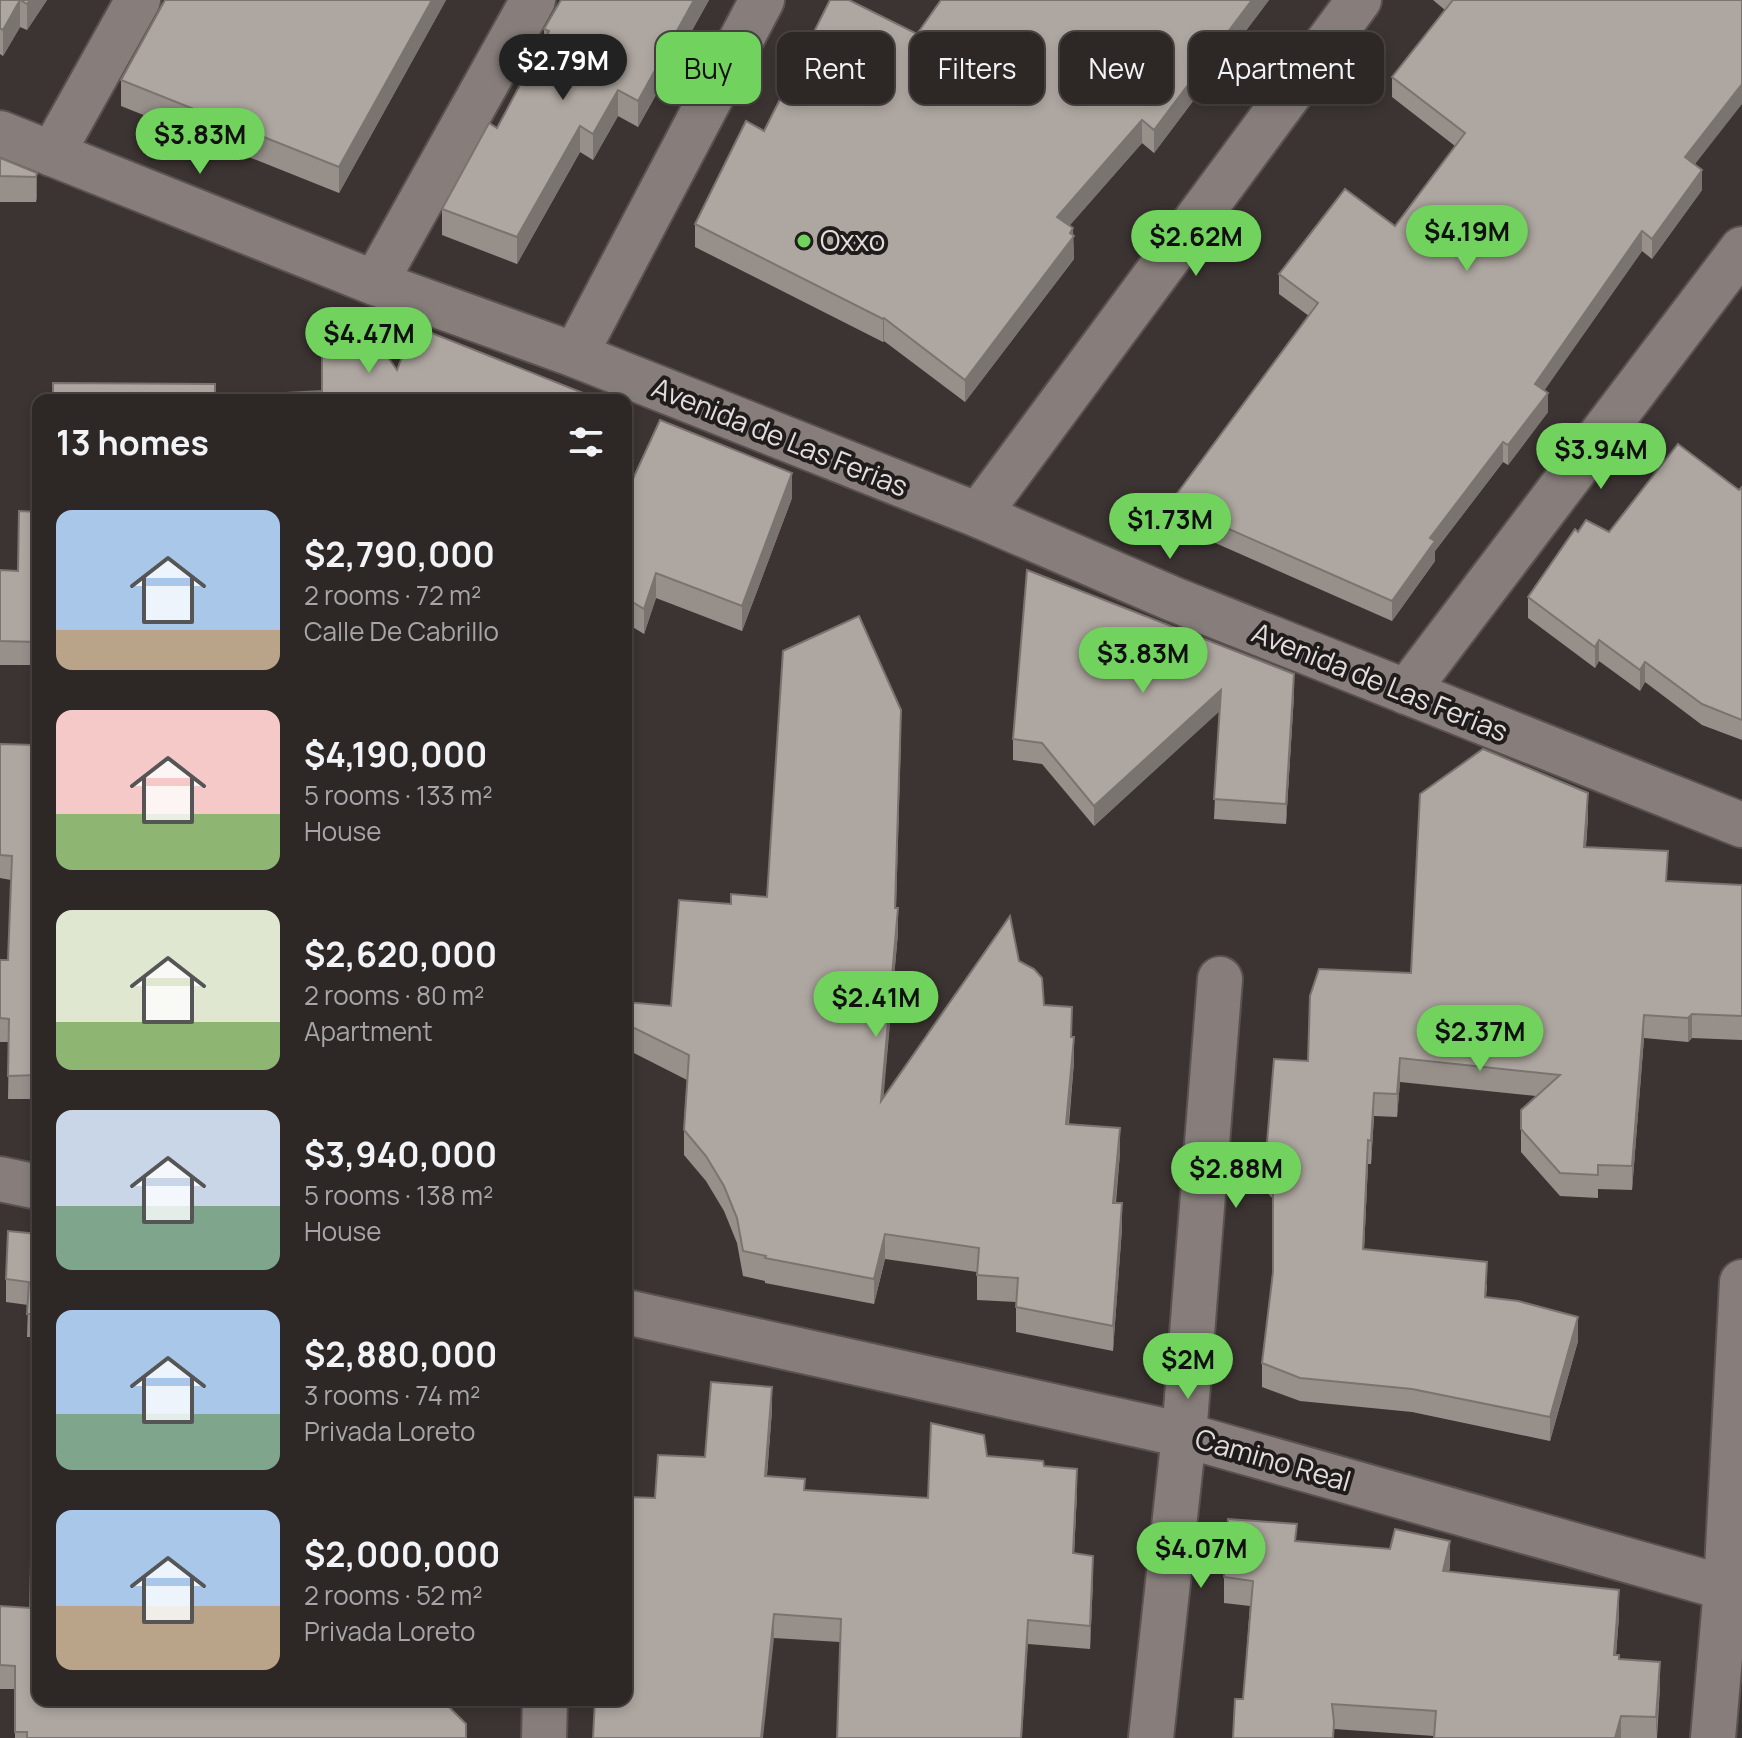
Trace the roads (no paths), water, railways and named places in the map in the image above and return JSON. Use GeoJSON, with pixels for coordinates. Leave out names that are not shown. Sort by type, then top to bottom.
{"type":"FeatureCollection","features":[{"type":"Feature","properties":{"kind":"street"},"geometry":{"type":"LineString","coordinates":[[52,154],[138,0]]}},
{"type":"Feature","properties":{"kind":"street"},"geometry":{"type":"LineString","coordinates":[[375,283],[533,0]]}},
{"type":"Feature","properties":{"kind":"street"},"geometry":{"type":"LineString","coordinates":[[0,133],[375,283],[575,355],[762,0]]}},
{"type":"Feature","properties":{"kind":"street"},"geometry":{"type":"LineString","coordinates":[[978,515],[1359,0]]}},
{"type":"Feature","properties":{"kind":"street"},"geometry":{"type":"LineString","coordinates":[[1406,692],[1742,249]]}},
{"type":"Feature","properties":{"kind":"street","name":"Avenida de Las Ferias"},"geometry":{"type":"LineString","coordinates":[[575,355],[978,515],[1173,599],[1742,825]]}},
{"type":"Feature","properties":{"kind":"street"},"geometry":{"type":"LineString","coordinates":[[1151,1738],[1184,1435],[1220,979]]}},
{"type":"Feature","properties":{"kind":"street"},"geometry":{"type":"LineString","coordinates":[[0,1179],[32,1186]]}},
{"type":"Feature","properties":{"kind":"street"},"geometry":{"type":"LineString","coordinates":[[1713,1738],[1726,1588],[1742,1282]]}},
{"type":"Feature","properties":{"kind":"street","name":"Camino Real"},"geometry":{"type":"LineString","coordinates":[[632,1313],[1184,1435],[1726,1588]]}},
{"type":"Feature","properties":{"kind":"street"},"geometry":{"type":"LineString","coordinates":[[544,1738],[545,1706]]}},
{"type":"Feature","properties":{"kind":"place","name":"Oxxo"},"geometry":{"type":"Point","coordinates":[804,241]}}]}
